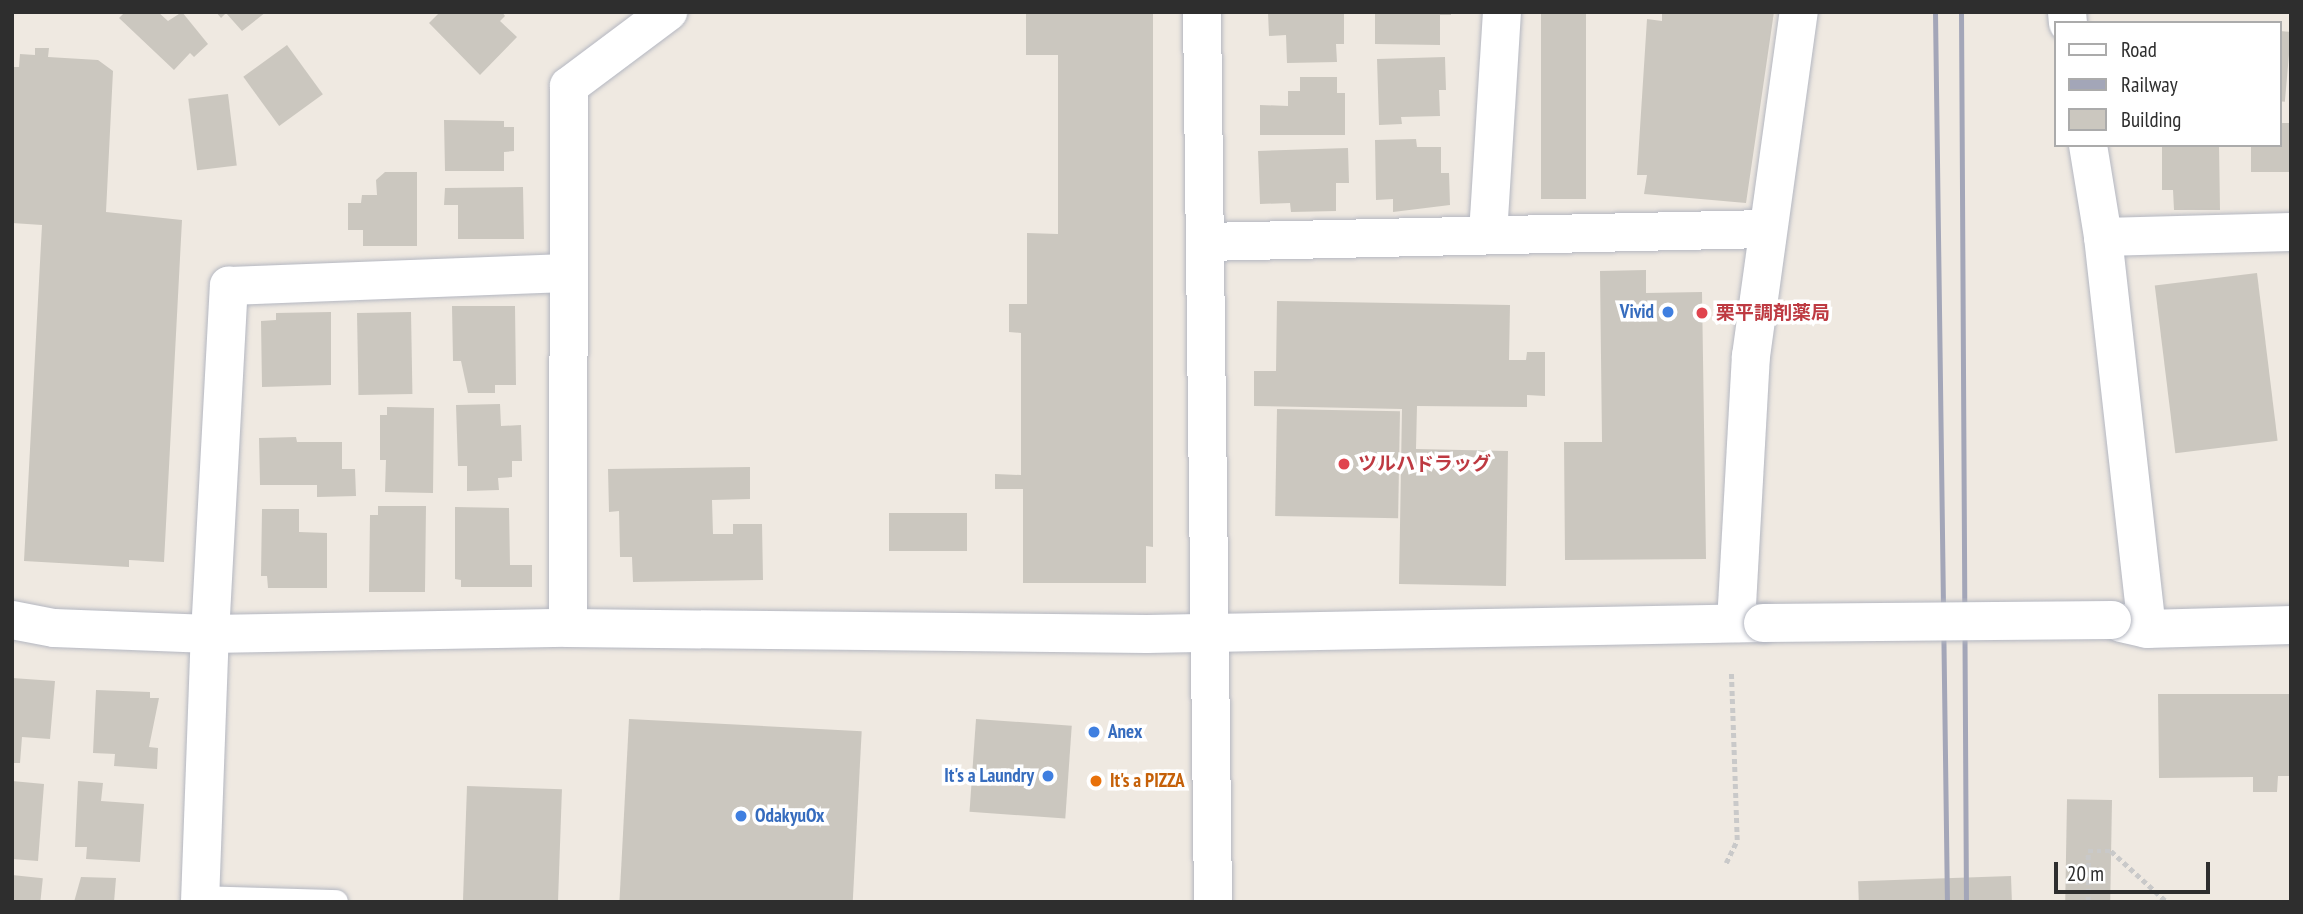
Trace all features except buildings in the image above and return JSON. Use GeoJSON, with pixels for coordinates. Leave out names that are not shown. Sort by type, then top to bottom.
{"type":"FeatureCollection","features":[{"type":"Feature","properties":{"kind":"street"},"geometry":{"type":"LineString","coordinates":[[568,628],[569,86],[667,12]]}},
{"type":"Feature","properties":{"kind":"street"},"geometry":{"type":"LineString","coordinates":[[1202,12],[1213,633],[1213,902]]}},
{"type":"Feature","properties":{"kind":"street"},"geometry":{"type":"LineString","coordinates":[[1489,234],[1502,12]]}},
{"type":"Feature","properties":{"kind":"street"},"geometry":{"type":"LineString","coordinates":[[1750,623],[1750,369],[1767,229],[1799,12]]}},
{"type":"Feature","properties":{"kind":"street"},"geometry":{"type":"LineString","coordinates":[[2088,147],[2103,237],[2130,625]]}},
{"type":"Feature","properties":{"kind":"street"},"geometry":{"type":"LineString","coordinates":[[1206,242],[1767,229]]}},
{"type":"Feature","properties":{"kind":"street"},"geometry":{"type":"LineString","coordinates":[[2103,237],[2291,232]]}},
{"type":"Feature","properties":{"kind":"street"},"geometry":{"type":"LineString","coordinates":[[200,900],[210,634],[229,286],[567,273]]}},
{"type":"Feature","properties":{"kind":"street"},"geometry":{"type":"LineString","coordinates":[[12,620],[54,628],[210,634],[568,628],[1213,633],[1750,623],[2291,625]]}},
{"type":"Feature","properties":{"kind":"lane"},"geometry":{"type":"LineString","coordinates":[[200,900],[336,902]]}},
{"type":"Feature","properties":{"kind":"path"},"geometry":{"type":"LineString","coordinates":[[1726,863],[1737,840],[1731,666]]}},
{"type":"Feature","properties":{"kind":"path"},"geometry":{"type":"LineString","coordinates":[[2088,902],[2088,851],[2110,852],[2167,902]]}},
{"type":"Feature","properties":{"kind":"railway"},"geometry":{"type":"LineString","coordinates":[[1935,12],[1947,902]]}},
{"type":"Feature","properties":{"kind":"railway"},"geometry":{"type":"LineString","coordinates":[[1961,12],[1966,902]]}},
{"type":"Feature","properties":{"kind":"place","name":"Vivid"},"geometry":{"type":"Point","coordinates":[1668,312]}},
{"type":"Feature","properties":{"kind":"place","name":"栗平調剤薬局"},"geometry":{"type":"Point","coordinates":[1702,313]}},
{"type":"Feature","properties":{"kind":"place","name":"ツルハドラッグ"},"geometry":{"type":"Point","coordinates":[1344,464]}},
{"type":"Feature","properties":{"kind":"place","name":"Anex"},"geometry":{"type":"Point","coordinates":[1094,732]}},
{"type":"Feature","properties":{"kind":"place","name":"It's a Laundry"},"geometry":{"type":"Point","coordinates":[1048,776]}},
{"type":"Feature","properties":{"kind":"place","name":"It's a PIZZA"},"geometry":{"type":"Point","coordinates":[1096,781]}},
{"type":"Feature","properties":{"kind":"place","name":"OdakyuOx"},"geometry":{"type":"Point","coordinates":[741,816]}}]}
